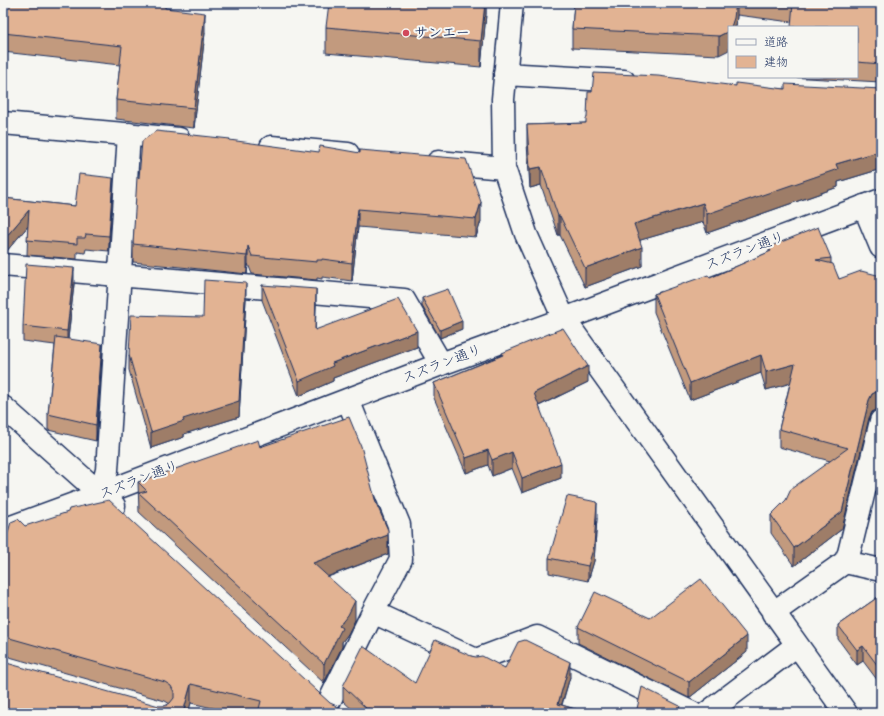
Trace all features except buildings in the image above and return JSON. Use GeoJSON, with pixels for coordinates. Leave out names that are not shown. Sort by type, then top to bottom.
{"type":"FeatureCollection","features":[{"type":"Feature","properties":{"kind":"street"},"geometry":{"type":"LineString","coordinates":[[512,3],[503,99],[504,168],[526,234],[564,319],[846,713]]}},
{"type":"Feature","properties":{"kind":"street"},"geometry":{"type":"LineString","coordinates":[[505,74],[646,82]]}},
{"type":"Feature","properties":{"kind":"street"},"geometry":{"type":"LineString","coordinates":[[3,123],[199,140]]}},
{"type":"Feature","properties":{"kind":"street"},"geometry":{"type":"LineString","coordinates":[[101,494],[106,470],[118,275],[129,134]]}},
{"type":"Feature","properties":{"kind":"street"},"geometry":{"type":"LineString","coordinates":[[254,145],[371,156]]}},
{"type":"Feature","properties":{"kind":"street"},"geometry":{"type":"LineString","coordinates":[[418,160],[504,168]]}},
{"type":"Feature","properties":{"kind":"street"},"geometry":{"type":"LineString","coordinates":[[872,203],[881,247]]}},
{"type":"Feature","properties":{"kind":"street","name":"スズラン通り"},"geometry":{"type":"LineString","coordinates":[[3,530],[872,203]]}},
{"type":"Feature","properties":{"kind":"street"},"geometry":{"type":"LineString","coordinates":[[3,265],[404,300],[441,364]]}},
{"type":"Feature","properties":{"kind":"street"},"geometry":{"type":"LineString","coordinates":[[311,688],[333,709],[373,612],[401,559],[399,525],[348,400]]}},
{"type":"Feature","properties":{"kind":"street"},"geometry":{"type":"LineString","coordinates":[[3,407],[130,521]]}},
{"type":"Feature","properties":{"kind":"street"},"geometry":{"type":"LineString","coordinates":[[773,613],[844,562],[849,553],[881,421]]}},
{"type":"Feature","properties":{"kind":"street"},"geometry":{"type":"LineString","coordinates":[[844,562],[881,570]]}},
{"type":"Feature","properties":{"kind":"street"},"geometry":{"type":"LineString","coordinates":[[373,612],[476,660],[537,637],[692,713]]}},
{"type":"Feature","properties":{"kind":"street"},"geometry":{"type":"LineString","coordinates":[[707,713],[797,645]]}},
{"type":"Feature","properties":{"kind":"place","name":"サンエー"},"geometry":{"type":"Point","coordinates":[406,33]}}]}
